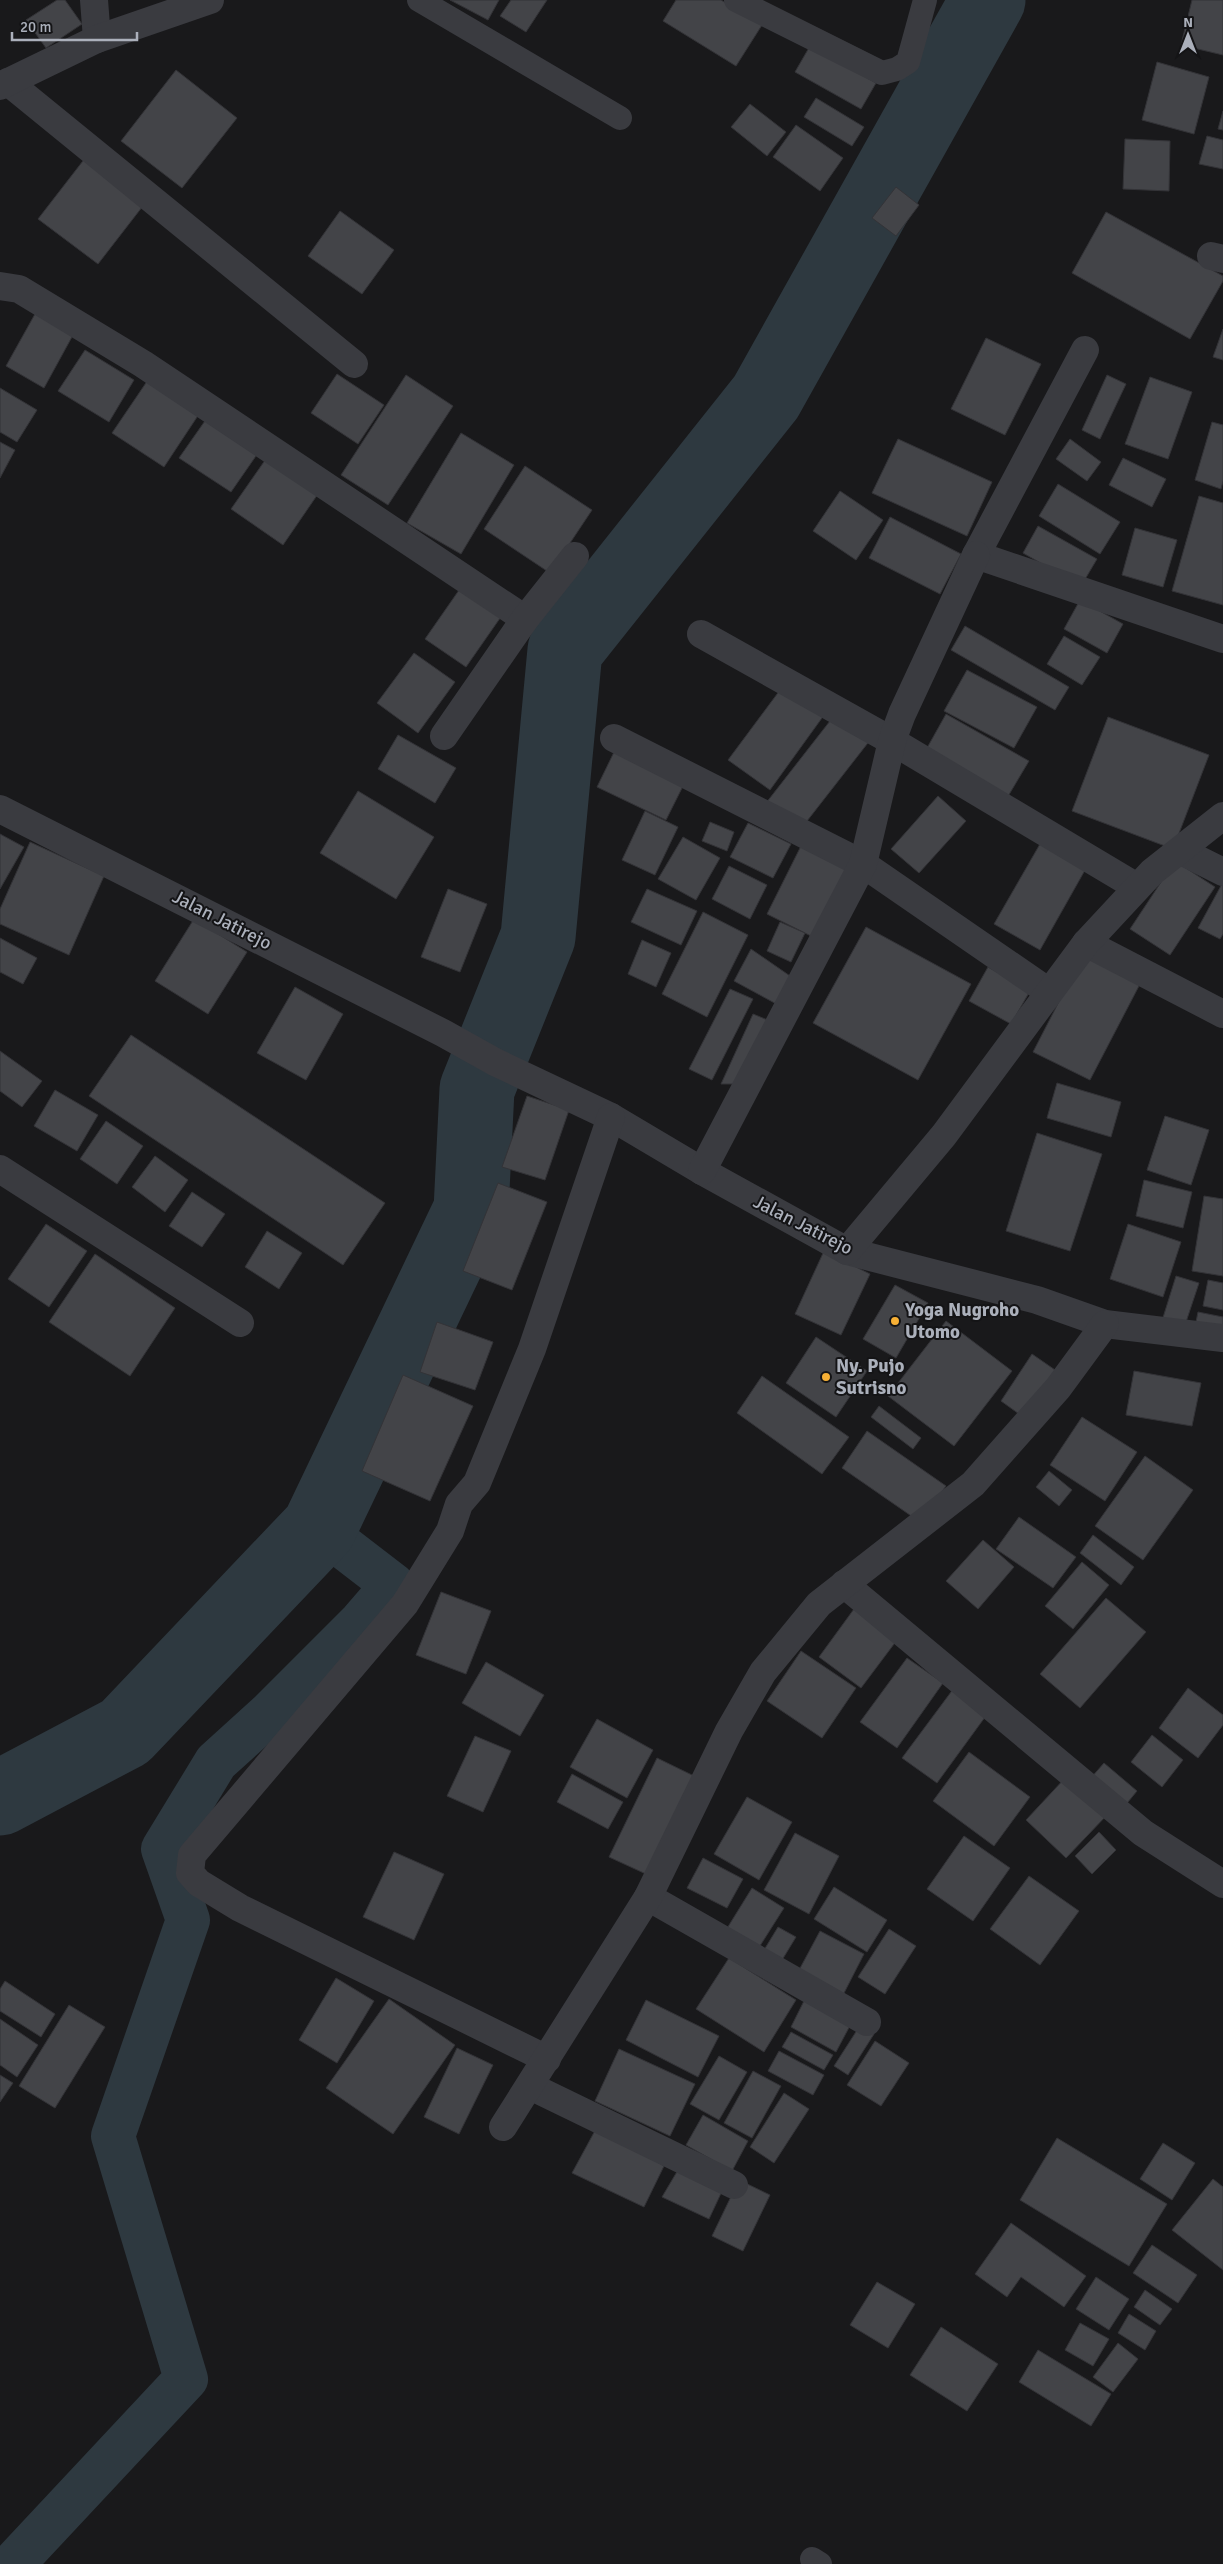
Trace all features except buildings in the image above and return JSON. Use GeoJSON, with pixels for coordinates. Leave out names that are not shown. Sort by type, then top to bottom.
{"type":"FeatureCollection","features":[{"type":"Feature","properties":{"kind":"street"},"geometry":{"type":"LineString","coordinates":[[94,0],[97,39]]}},
{"type":"Feature","properties":{"kind":"street"},"geometry":{"type":"LineString","coordinates":[[210,0],[97,39],[4,84],[354,364]]}},
{"type":"Feature","properties":{"kind":"street"},"geometry":{"type":"LineString","coordinates":[[0,286],[19,288],[144,364],[525,619]]}},
{"type":"Feature","properties":{"kind":"street"},"geometry":{"type":"LineString","coordinates":[[702,1171],[863,864],[892,742],[902,714],[976,555],[1085,350]]}},
{"type":"Feature","properties":{"kind":"street"},"geometry":{"type":"LineString","coordinates":[[976,555],[1223,639]]}},
{"type":"Feature","properties":{"kind":"street"},"geometry":{"type":"LineString","coordinates":[[444,736],[525,619],[575,556]]}},
{"type":"Feature","properties":{"kind":"street"},"geometry":{"type":"LineString","coordinates":[[701,634],[892,742],[1137,887]]}},
{"type":"Feature","properties":{"kind":"street"},"geometry":{"type":"LineString","coordinates":[[614,738],[863,864],[1049,992]]}},
{"type":"Feature","properties":{"kind":"street","name":"Jalan Jatirejo"},"geometry":{"type":"LineString","coordinates":[[0,808],[444,1032],[495,1062],[611,1117],[702,1171],[847,1251],[1037,1300],[1105,1324],[1223,1338]]}},
{"type":"Feature","properties":{"kind":"street"},"geometry":{"type":"LineString","coordinates":[[847,1251],[944,1135],[1086,943],[1137,887],[1223,816]]}},
{"type":"Feature","properties":{"kind":"street"},"geometry":{"type":"LineString","coordinates":[[1181,851],[1223,872]]}},
{"type":"Feature","properties":{"kind":"street"},"geometry":{"type":"LineString","coordinates":[[1086,943],[1223,1014]]}},
{"type":"Feature","properties":{"kind":"street"},"geometry":{"type":"LineString","coordinates":[[547,2058],[240,1908],[199,1884],[190,1873],[192,1855],[405,1604],[450,1531],[459,1504],[477,1483],[532,1349],[611,1117]]}},
{"type":"Feature","properties":{"kind":"street"},"geometry":{"type":"LineString","coordinates":[[0,1169],[240,1323]]}},
{"type":"Feature","properties":{"kind":"street"},"geometry":{"type":"LineString","coordinates":[[503,2127],[648,1897],[705,1785],[729,1731],[763,1672],[819,1604],[973,1484],[1058,1388],[1105,1324]]}},
{"type":"Feature","properties":{"kind":"street"},"geometry":{"type":"LineString","coordinates":[[844,1584],[1143,1834],[1223,1884]]}},
{"type":"Feature","properties":{"kind":"street"},"geometry":{"type":"LineString","coordinates":[[648,1897],[867,2022]]}},
{"type":"Feature","properties":{"kind":"street"},"geometry":{"type":"LineString","coordinates":[[530,2086],[734,2185]]}},
{"type":"Feature","properties":{"kind":"lane"},"geometry":{"type":"LineString","coordinates":[[419,0],[620,118]]}},
{"type":"Feature","properties":{"kind":"lane"},"geometry":{"type":"LineString","coordinates":[[736,0],[882,72],[897,69],[908,62],[925,0]]}},
{"type":"Feature","properties":{"kind":"waterway"},"geometry":{"type":"LineString","coordinates":[[0,1798],[125,1732],[319,1528],[471,1210],[477,1089],[538,937],[565,650],[766,397],[988,0]]}},
{"type":"Feature","properties":{"kind":"waterway"},"geometry":{"type":"LineString","coordinates":[[13,2564],[186,2379],[113,2136],[188,1920],[163,1849],[216,1762],[270,1713],[361,1622],[393,1585],[319,1528]]}},
{"type":"Feature","properties":{"kind":"place","name":"Yoga Nugroho Utomo"},"geometry":{"type":"Point","coordinates":[895,1321]}},
{"type":"Feature","properties":{"kind":"place","name":"Ny. Pujo Sutrisno"},"geometry":{"type":"Point","coordinates":[826,1377]}}]}
